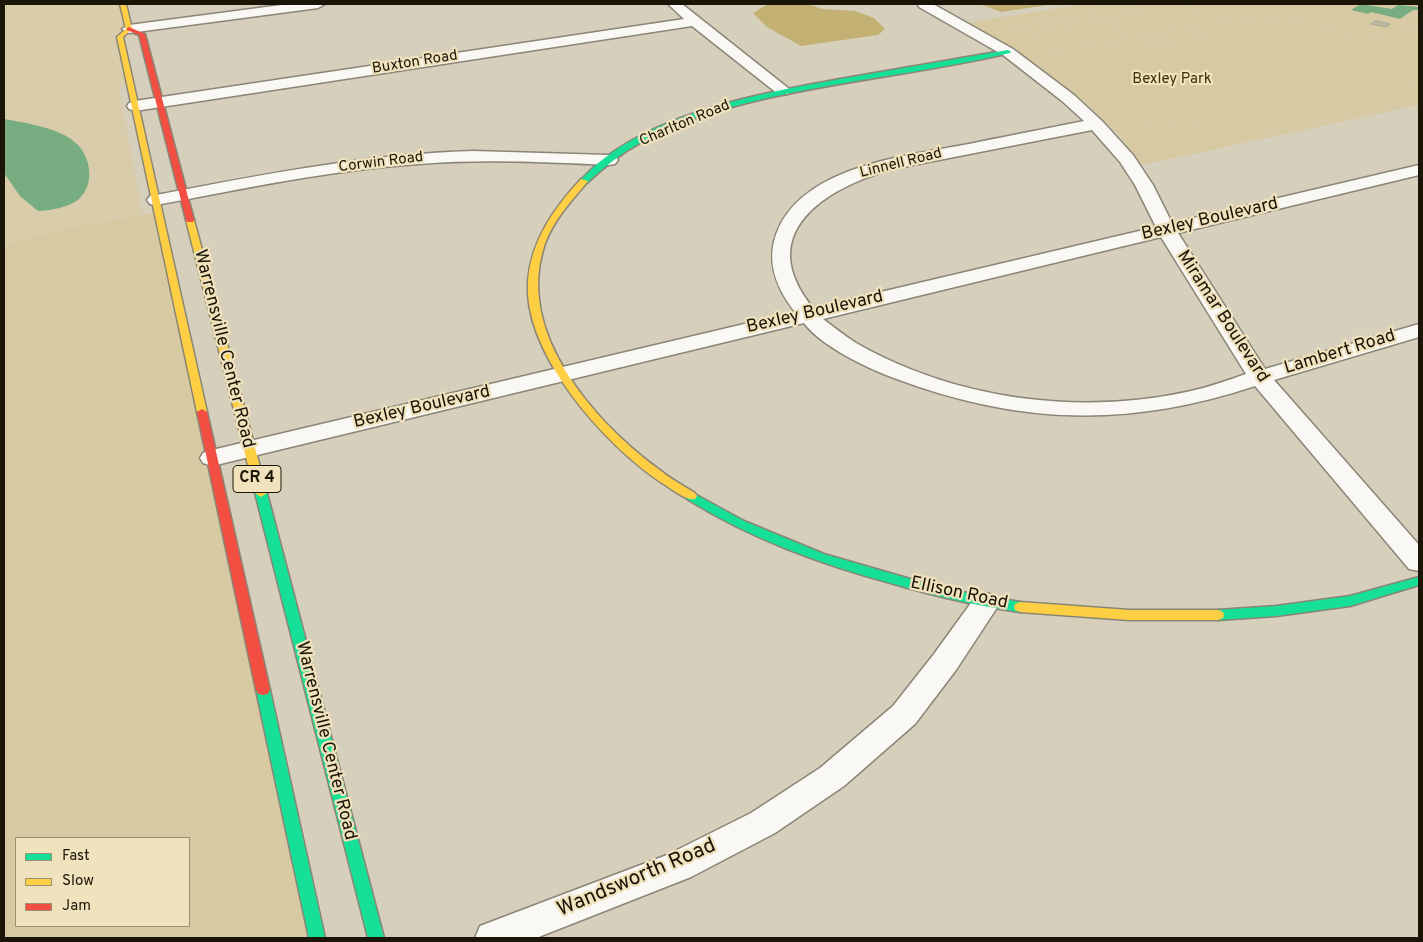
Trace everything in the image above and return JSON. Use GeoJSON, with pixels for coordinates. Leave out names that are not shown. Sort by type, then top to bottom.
{"type":"FeatureCollection","features":[{"type":"Feature","properties":{"kind":"main road"},"geometry":{"type":"LineString","coordinates":[[123,4],[129,29]]}},
{"type":"Feature","properties":{"kind":"main road","name":"Warrensville Center Road"},"geometry":{"type":"LineString","coordinates":[[317,938],[120,37],[129,29],[142,34],[376,938]]}},
{"type":"Feature","properties":{"kind":"main road","name":"Charlton Road"},"geometry":{"type":"LineString","coordinates":[[562,375],[539,324],[532,281],[534,264],[539,246],[548,228],[562,208],[586,179],[609,160],[624,150],[694,117],[735,103],[783,91],[1008,52]]}},
{"type":"Feature","properties":{"kind":"main road","name":"Ellison Road"},"geometry":{"type":"LineString","coordinates":[[562,375],[580,402],[596,421],[636,458],[671,483],[737,523],[803,552],[858,570],[986,603],[1108,615],[1230,616],[1353,600],[1419,581]]}},
{"type":"Feature","properties":{"kind":"street"},"geometry":{"type":"LineString","coordinates":[[129,29],[314,4]]}},
{"type":"Feature","properties":{"kind":"street"},"geometry":{"type":"LineString","coordinates":[[674,4],[783,91]]}},
{"type":"Feature","properties":{"kind":"street","name":"Miramar Boulevard"},"geometry":{"type":"LineString","coordinates":[[924,4],[1008,52],[1062,92],[1096,124],[1127,159],[1144,185],[1167,231],[1259,377],[1419,562]]}},
{"type":"Feature","properties":{"kind":"street","name":"Buxton Road"},"geometry":{"type":"LineString","coordinates":[[135,106],[695,21]]}},
{"type":"Feature","properties":{"kind":"street","name":"Linnell Road"},"geometry":{"type":"LineString","coordinates":[[807,315],[784,280],[781,251],[789,226],[809,202],[824,190],[860,173],[883,166],[1096,124]]}},
{"type":"Feature","properties":{"kind":"street","name":"Corwin Road"},"geometry":{"type":"LineString","coordinates":[[156,200],[346,166],[411,159],[511,155],[609,160]]}},
{"type":"Feature","properties":{"kind":"street","name":"Bexley Boulevard"},"geometry":{"type":"LineString","coordinates":[[212,458],[1419,170]]}},
{"type":"Feature","properties":{"kind":"street","name":"Lambert Road"},"geometry":{"type":"LineString","coordinates":[[807,315],[848,348],[896,371],[960,394],[1030,407],[1082,410],[1152,405],[1185,400],[1419,330]]}},
{"type":"Feature","properties":{"kind":"street","name":"Wandsworth Road"},"geometry":{"type":"LineString","coordinates":[[493,938],[679,866],[763,823],[832,777],[904,715],[945,662],[986,603]]}},
{"type":"Feature","properties":{"kind":"path"},"geometry":{"type":"LineString","coordinates":[[1108,4],[1144,12],[1124,14],[1112,20],[1088,11],[1108,4]]}},
{"type":"Feature","properties":{"kind":"path"},"geometry":{"type":"LineString","coordinates":[[1189,4],[1193,8],[1195,15]]}},
{"type":"Feature","properties":{"kind":"path"},"geometry":{"type":"LineString","coordinates":[[1027,30],[1021,27],[1044,20],[1073,17],[1066,15],[1010,24],[1022,31],[1027,30],[1061,22],[1078,21],[1114,26],[1128,33]]}},
{"type":"Feature","properties":{"kind":"path"},"geometry":{"type":"LineString","coordinates":[[1112,20],[1114,26]]}},
{"type":"Feature","properties":{"kind":"path"},"geometry":{"type":"LineString","coordinates":[[1022,31],[1020,33],[1023,35],[1031,36],[1079,24],[1080,22],[1078,21]]}},
{"type":"Feature","properties":{"kind":"path"},"geometry":{"type":"LineString","coordinates":[[1031,55],[1215,23],[1307,23],[1331,28],[1346,37],[1363,37],[1419,27]]}},
{"type":"Feature","properties":{"kind":"path"},"geometry":{"type":"LineString","coordinates":[[1110,41],[1127,50],[1209,36],[1191,28]]}},
{"type":"Feature","properties":{"kind":"path"},"geometry":{"type":"LineString","coordinates":[[1408,29],[1419,34]]}},
{"type":"Feature","properties":{"kind":"path"},"geometry":{"type":"LineString","coordinates":[[1151,34],[1169,43]]}},
{"type":"Feature","properties":{"kind":"path"},"geometry":{"type":"LineString","coordinates":[[1389,71],[1395,70]]}},
{"type":"Feature","properties":{"kind":"path"},"geometry":{"type":"LineString","coordinates":[[1396,76],[1419,84]]}},
{"type":"Feature","properties":{"kind":"path"},"geometry":{"type":"LineString","coordinates":[[1123,129],[1150,126],[1285,130],[1419,103]]}},
{"type":"Feature","properties":{"kind":"shaded area"},"geometry":{"type":"Polygon","coordinates":[[[4,4],[123,4],[129,29],[120,38],[130,86],[119,87],[143,215],[78,226],[4,244],[4,4]]]}},
{"type":"Feature","properties":{"kind":"shaded area"},"geometry":{"type":"Polygon","coordinates":[[[768,4],[808,4],[822,9],[855,11],[874,18],[885,29],[878,35],[801,46],[767,27],[753,13],[768,4]]]}},
{"type":"Feature","properties":{"kind":"shaded area"},"geometry":{"type":"Polygon","coordinates":[[[980,4],[1054,4],[1001,12],[980,4]]]}},
{"type":"Feature","properties":{"kind":"shaded area"},"geometry":{"type":"Polygon","coordinates":[[[1361,4],[1392,9],[1398,5],[1419,7],[1419,10],[1413,10],[1400,19],[1371,12],[1368,14],[1351,10],[1361,4]]]}},
{"type":"Feature","properties":{"kind":"shaded area"},"geometry":{"type":"Polygon","coordinates":[[[4,119],[53,130],[70,138],[77,144],[85,156],[89,171],[87,186],[79,199],[59,208],[38,211],[20,196],[4,173],[4,119]]]}},
{"type":"Feature","properties":{"kind":"green space","name":"Bexley Park"},"geometry":{"type":"Polygon","coordinates":[[[1084,4],[1419,4],[1419,105],[1142,165],[1106,121],[1085,102],[1015,52],[966,23],[1084,4]]]}},
{"type":"Feature","properties":{"kind":"green space"},"geometry":{"type":"Polygon","coordinates":[[[158,212],[317,938],[4,938],[4,244],[78,226],[158,212]]]}},
{"type":"Feature","properties":{"kind":"building"},"geometry":{"type":"Polygon","coordinates":[[[1376,21],[1390,24],[1386,27],[1371,24],[1376,21]]]}},
{"type":"Feature","properties":{"kind":"traffic: fast"},"geometry":{"type":"LineString","coordinates":[[584,181],[610,158],[640,140],[672,124],[707,112],[778,93],[813,86],[1008,52]]}},
{"type":"Feature","properties":{"kind":"traffic: fast"},"geometry":{"type":"LineString","coordinates":[[261,493],[376,938]]}},
{"type":"Feature","properties":{"kind":"traffic: fast"},"geometry":{"type":"LineString","coordinates":[[691,496],[740,524],[819,557],[874,575],[945,594],[1020,607]]}},
{"type":"Feature","properties":{"kind":"traffic: fast"},"geometry":{"type":"LineString","coordinates":[[1218,615],[1276,611],[1350,601],[1419,581]]}},
{"type":"Feature","properties":{"kind":"traffic: fast"},"geometry":{"type":"LineString","coordinates":[[263,690],[317,938]]}},
{"type":"Feature","properties":{"kind":"traffic: slow"},"geometry":{"type":"LineString","coordinates":[[123,4],[129,29]]}},
{"type":"Feature","properties":{"kind":"traffic: slow"},"geometry":{"type":"LineString","coordinates":[[129,29],[120,37],[202,412]]}},
{"type":"Feature","properties":{"kind":"traffic: slow"},"geometry":{"type":"LineString","coordinates":[[584,181],[557,213],[546,231],[538,251],[533,282],[535,313],[545,343],[561,372],[580,399],[602,424],[647,466],[691,496]]}},
{"type":"Feature","properties":{"kind":"traffic: slow"},"geometry":{"type":"LineString","coordinates":[[190,220],[261,493]]}},
{"type":"Feature","properties":{"kind":"traffic: slow"},"geometry":{"type":"LineString","coordinates":[[1020,607],[1129,615],[1218,615]]}},
{"type":"Feature","properties":{"kind":"traffic: jam"},"geometry":{"type":"LineString","coordinates":[[129,29],[142,34],[190,220]]}},
{"type":"Feature","properties":{"kind":"traffic: jam"},"geometry":{"type":"LineString","coordinates":[[202,412],[263,690]]}}]}
